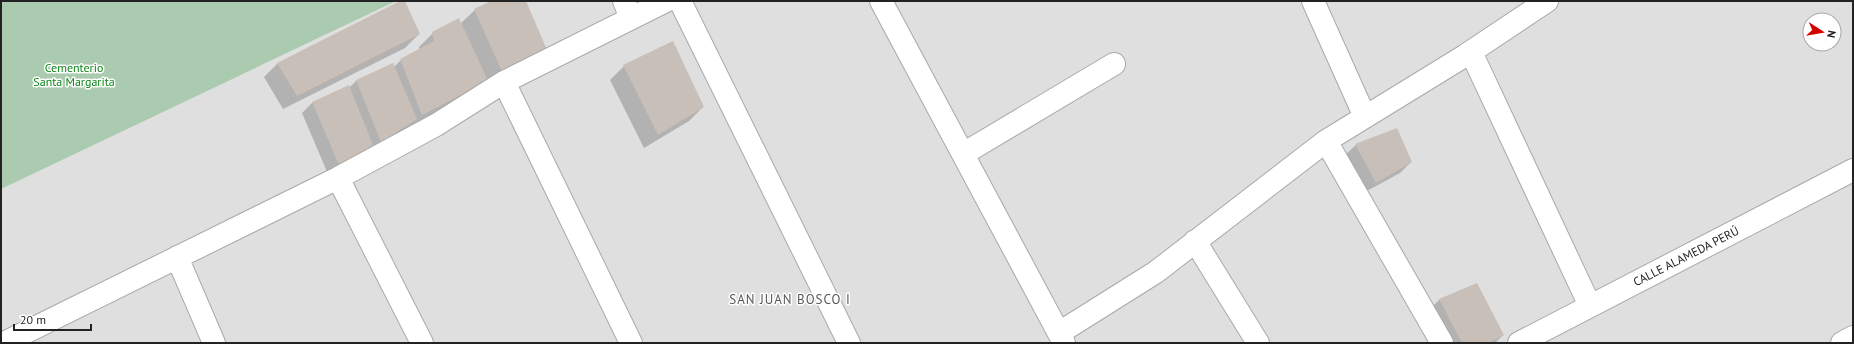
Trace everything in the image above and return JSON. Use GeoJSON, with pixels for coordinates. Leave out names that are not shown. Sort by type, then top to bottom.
{"type":"FeatureCollection","features":[{"type":"Feature","properties":{"kind":"street"},"geometry":{"type":"LineString","coordinates":[[4,343],[338,178],[436,125],[504,82],[627,10],[666,1]]}},
{"type":"Feature","properties":{"kind":"street"},"geometry":{"type":"LineString","coordinates":[[680,1],[849,343]]}},
{"type":"Feature","properties":{"kind":"street"},"geometry":{"type":"LineString","coordinates":[[881,1],[1062,338],[1156,272],[1326,141],[1471,52],[1547,1]]}},
{"type":"Feature","properties":{"kind":"street"},"geometry":{"type":"LineString","coordinates":[[1313,1],[1365,117]]}},
{"type":"Feature","properties":{"kind":"street"},"geometry":{"type":"LineString","coordinates":[[1471,52],[1590,306]]}},
{"type":"Feature","properties":{"kind":"street"},"geometry":{"type":"LineString","coordinates":[[963,154],[1114,64]]}},
{"type":"Feature","properties":{"kind":"street"},"geometry":{"type":"LineString","coordinates":[[504,82],[631,343]]}},
{"type":"Feature","properties":{"kind":"street"},"geometry":{"type":"LineString","coordinates":[[1326,141],[1442,343]]}},
{"type":"Feature","properties":{"kind":"street","name":"CALLE ALAMEDA PERÚ"},"geometry":{"type":"LineString","coordinates":[[1519,343],[1853,170]]}},
{"type":"Feature","properties":{"kind":"street"},"geometry":{"type":"LineString","coordinates":[[338,178],[422,343]]}},
{"type":"Feature","properties":{"kind":"street"},"geometry":{"type":"LineString","coordinates":[[1195,241],[1258,343]]}},
{"type":"Feature","properties":{"kind":"street"},"geometry":{"type":"LineString","coordinates":[[177,257],[214,343]]}},
{"type":"Feature","properties":{"kind":"street"},"geometry":{"type":"LineString","coordinates":[[1842,343],[1853,337]]}},
{"type":"Feature","properties":{"kind":"shaded area"},"geometry":{"type":"Polygon","coordinates":[[[1,1],[1853,1],[1853,343],[1,343],[1,1]]]}},
{"type":"Feature","properties":{"kind":"green space","name":"Cementerio Santa Margarita"},"geometry":{"type":"Polygon","coordinates":[[[1,1],[396,1],[1,189],[1,1]]]}},
{"type":"Feature","properties":{"kind":"building"},"geometry":{"type":"Polygon","coordinates":[[[400,1],[405,1],[420,34],[297,96],[277,63],[400,1]]]}},
{"type":"Feature","properties":{"kind":"building"},"geometry":{"type":"Polygon","coordinates":[[[491,1],[526,1],[547,50],[503,74],[474,9],[491,1]]]}},
{"type":"Feature","properties":{"kind":"building"},"geometry":{"type":"Polygon","coordinates":[[[459,18],[488,81],[422,115],[400,59],[434,41],[432,32],[459,18]]]}},
{"type":"Feature","properties":{"kind":"building"},"geometry":{"type":"Polygon","coordinates":[[[673,41],[704,107],[658,135],[623,65],[673,41]]]}},
{"type":"Feature","properties":{"kind":"building"},"geometry":{"type":"Polygon","coordinates":[[[393,63],[417,119],[381,142],[356,80],[393,63]]]}},
{"type":"Feature","properties":{"kind":"building"},"geometry":{"type":"Polygon","coordinates":[[[349,85],[373,145],[339,165],[312,102],[349,85]]]}},
{"type":"Feature","properties":{"kind":"building"},"geometry":{"type":"Polygon","coordinates":[[[1397,128],[1412,162],[1376,183],[1355,144],[1397,128]]]}},
{"type":"Feature","properties":{"kind":"building"},"geometry":{"type":"Polygon","coordinates":[[[1477,283],[1504,335],[1488,343],[1462,343],[1439,299],[1477,283]]]}},
{"type":"Feature","properties":{"kind":"district","name":"SAN JUAN BOSCO I"},"geometry":{"type":"Point","coordinates":[790,299]}}]}
